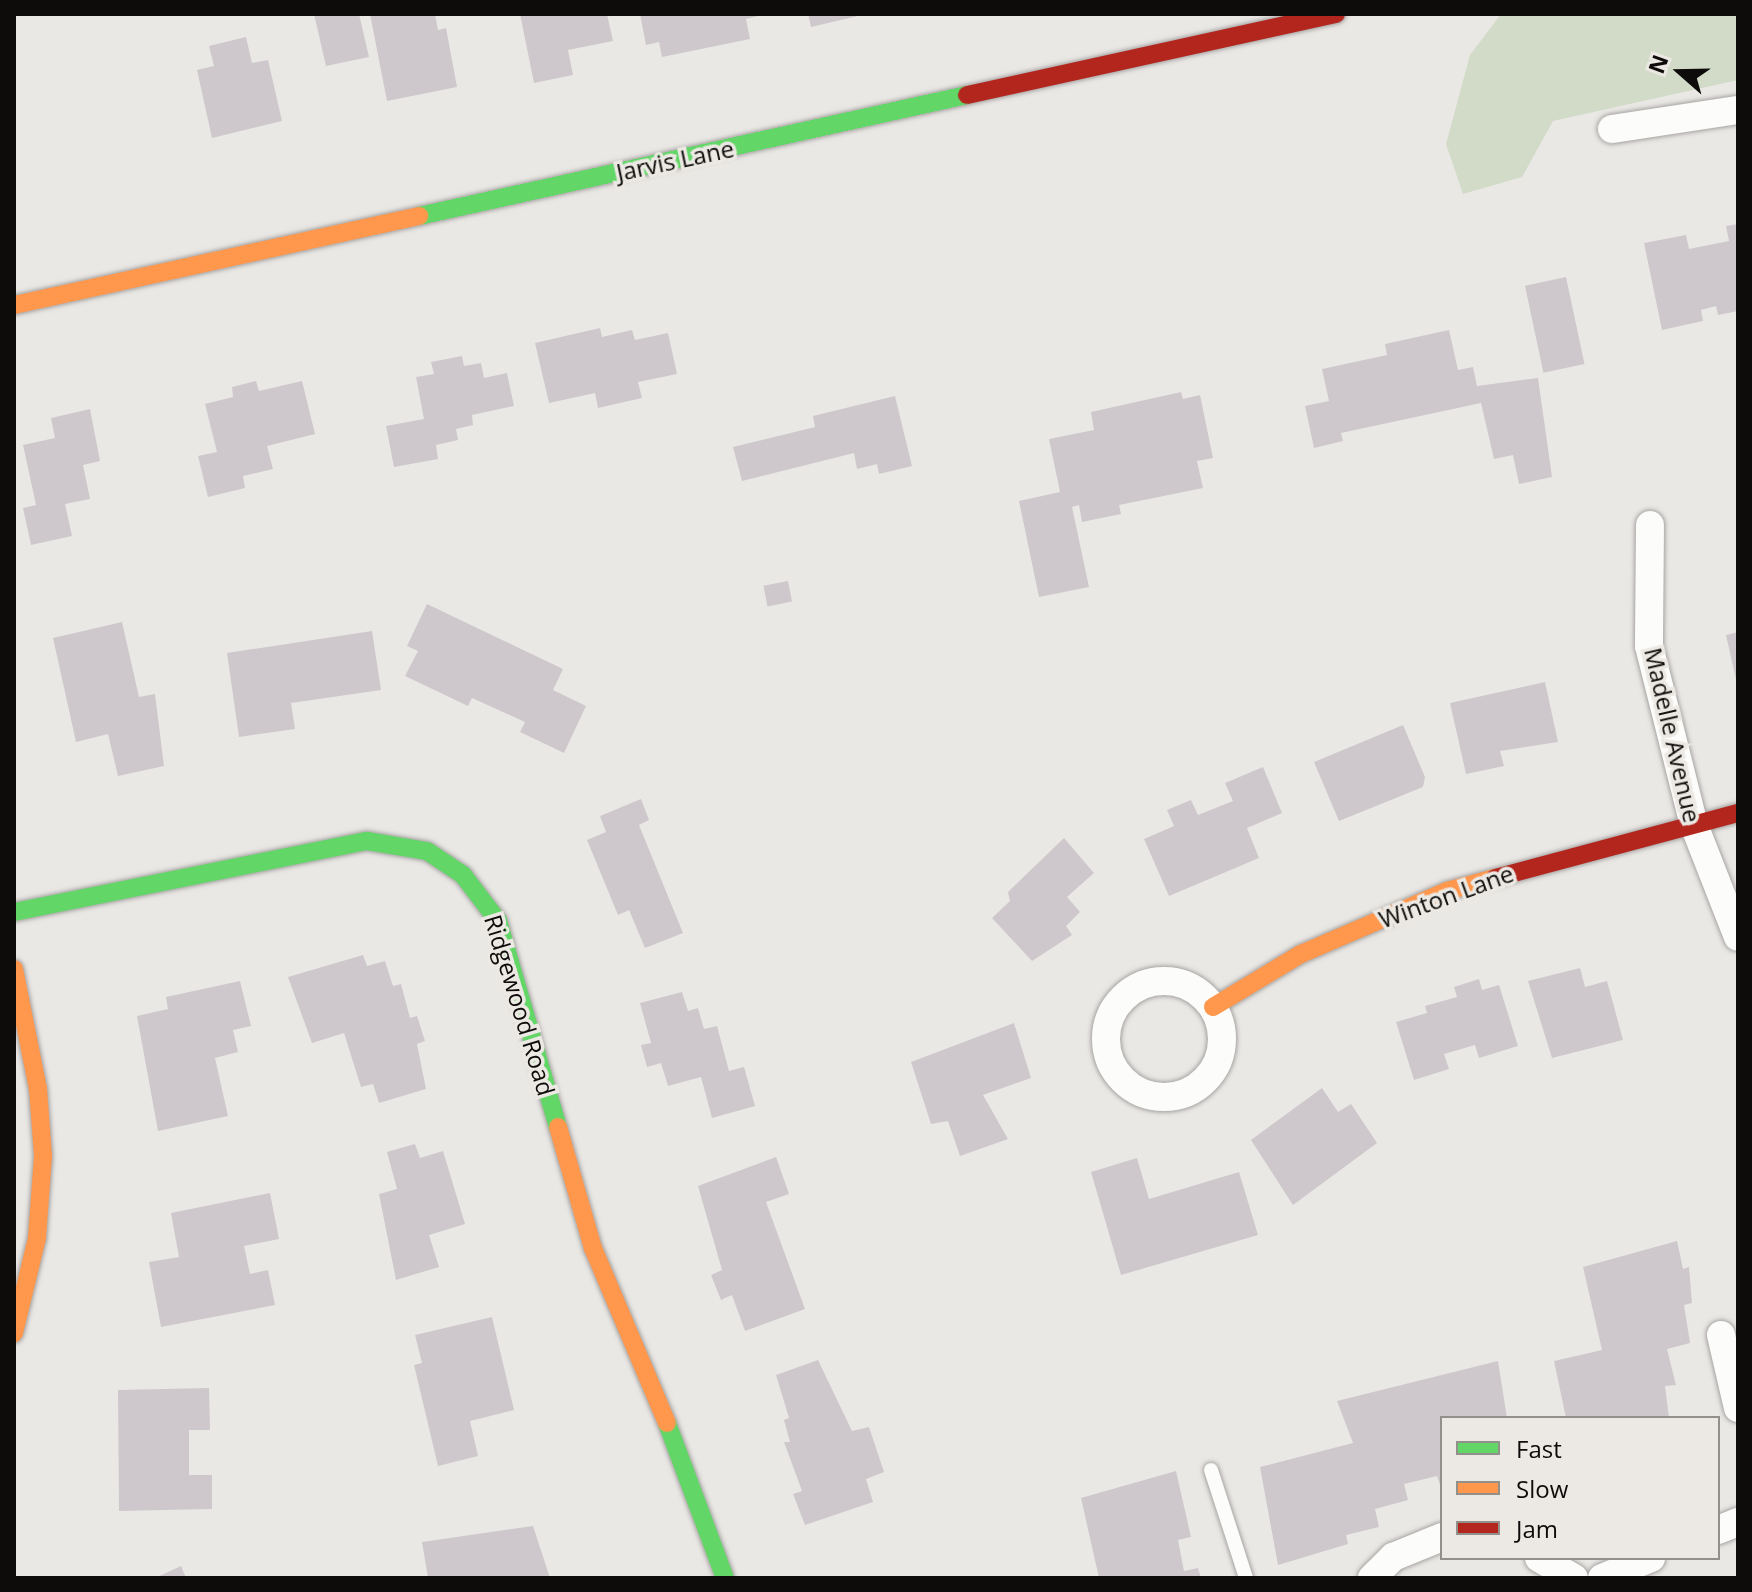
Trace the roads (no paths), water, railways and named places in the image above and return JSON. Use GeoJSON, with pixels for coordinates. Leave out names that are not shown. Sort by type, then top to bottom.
{"type":"FeatureCollection","features":[{"type":"Feature","properties":{"kind":"street","name":"Jarvis Lane"},"geometry":{"type":"LineString","coordinates":[[14,305],[1336,14]]}},
{"type":"Feature","properties":{"kind":"street"},"geometry":{"type":"LineString","coordinates":[[1612,129],[1738,110]]}},
{"type":"Feature","properties":{"kind":"street","name":"Madelle Avenue"},"geometry":{"type":"LineString","coordinates":[[1650,525],[1649,646],[1694,825],[1738,937]]}},
{"type":"Feature","properties":{"kind":"street","name":"Winton Lane"},"geometry":{"type":"LineString","coordinates":[[1213,1007],[1301,954],[1447,891],[1738,813]]}},
{"type":"Feature","properties":{"kind":"street","name":"Ridgewood Road"},"geometry":{"type":"LineString","coordinates":[[14,912],[367,841],[427,851],[463,875],[498,921],[593,1248],[707,1519],[725,1578]]}},
{"type":"Feature","properties":{"kind":"street"},"geometry":{"type":"LineString","coordinates":[[14,969],[38,1089],[43,1156],[37,1238],[14,1333]]}},
{"type":"Feature","properties":{"kind":"street"},"geometry":{"type":"LineString","coordinates":[[1146,983],[1184,984],[1213,1007],[1222,1045],[1206,1080],[1172,1098],[1152,1098],[1119,1078],[1109,1061],[1107,1023],[1129,992],[1146,983]]}},
{"type":"Feature","properties":{"kind":"street"},"geometry":{"type":"LineString","coordinates":[[1721,1335],[1738,1408]]}},
{"type":"Feature","properties":{"kind":"street"},"geometry":{"type":"LineString","coordinates":[[1372,1578],[1393,1557],[1440,1538]]}},
{"type":"Feature","properties":{"kind":"street"},"geometry":{"type":"LineString","coordinates":[[1542,1560],[1574,1578]]}},
{"type":"Feature","properties":{"kind":"street"},"geometry":{"type":"LineString","coordinates":[[1602,1578],[1646,1560]]}},
{"type":"Feature","properties":{"kind":"lane"},"geometry":{"type":"LineString","coordinates":[[1211,1470],[1246,1578]]}}]}
